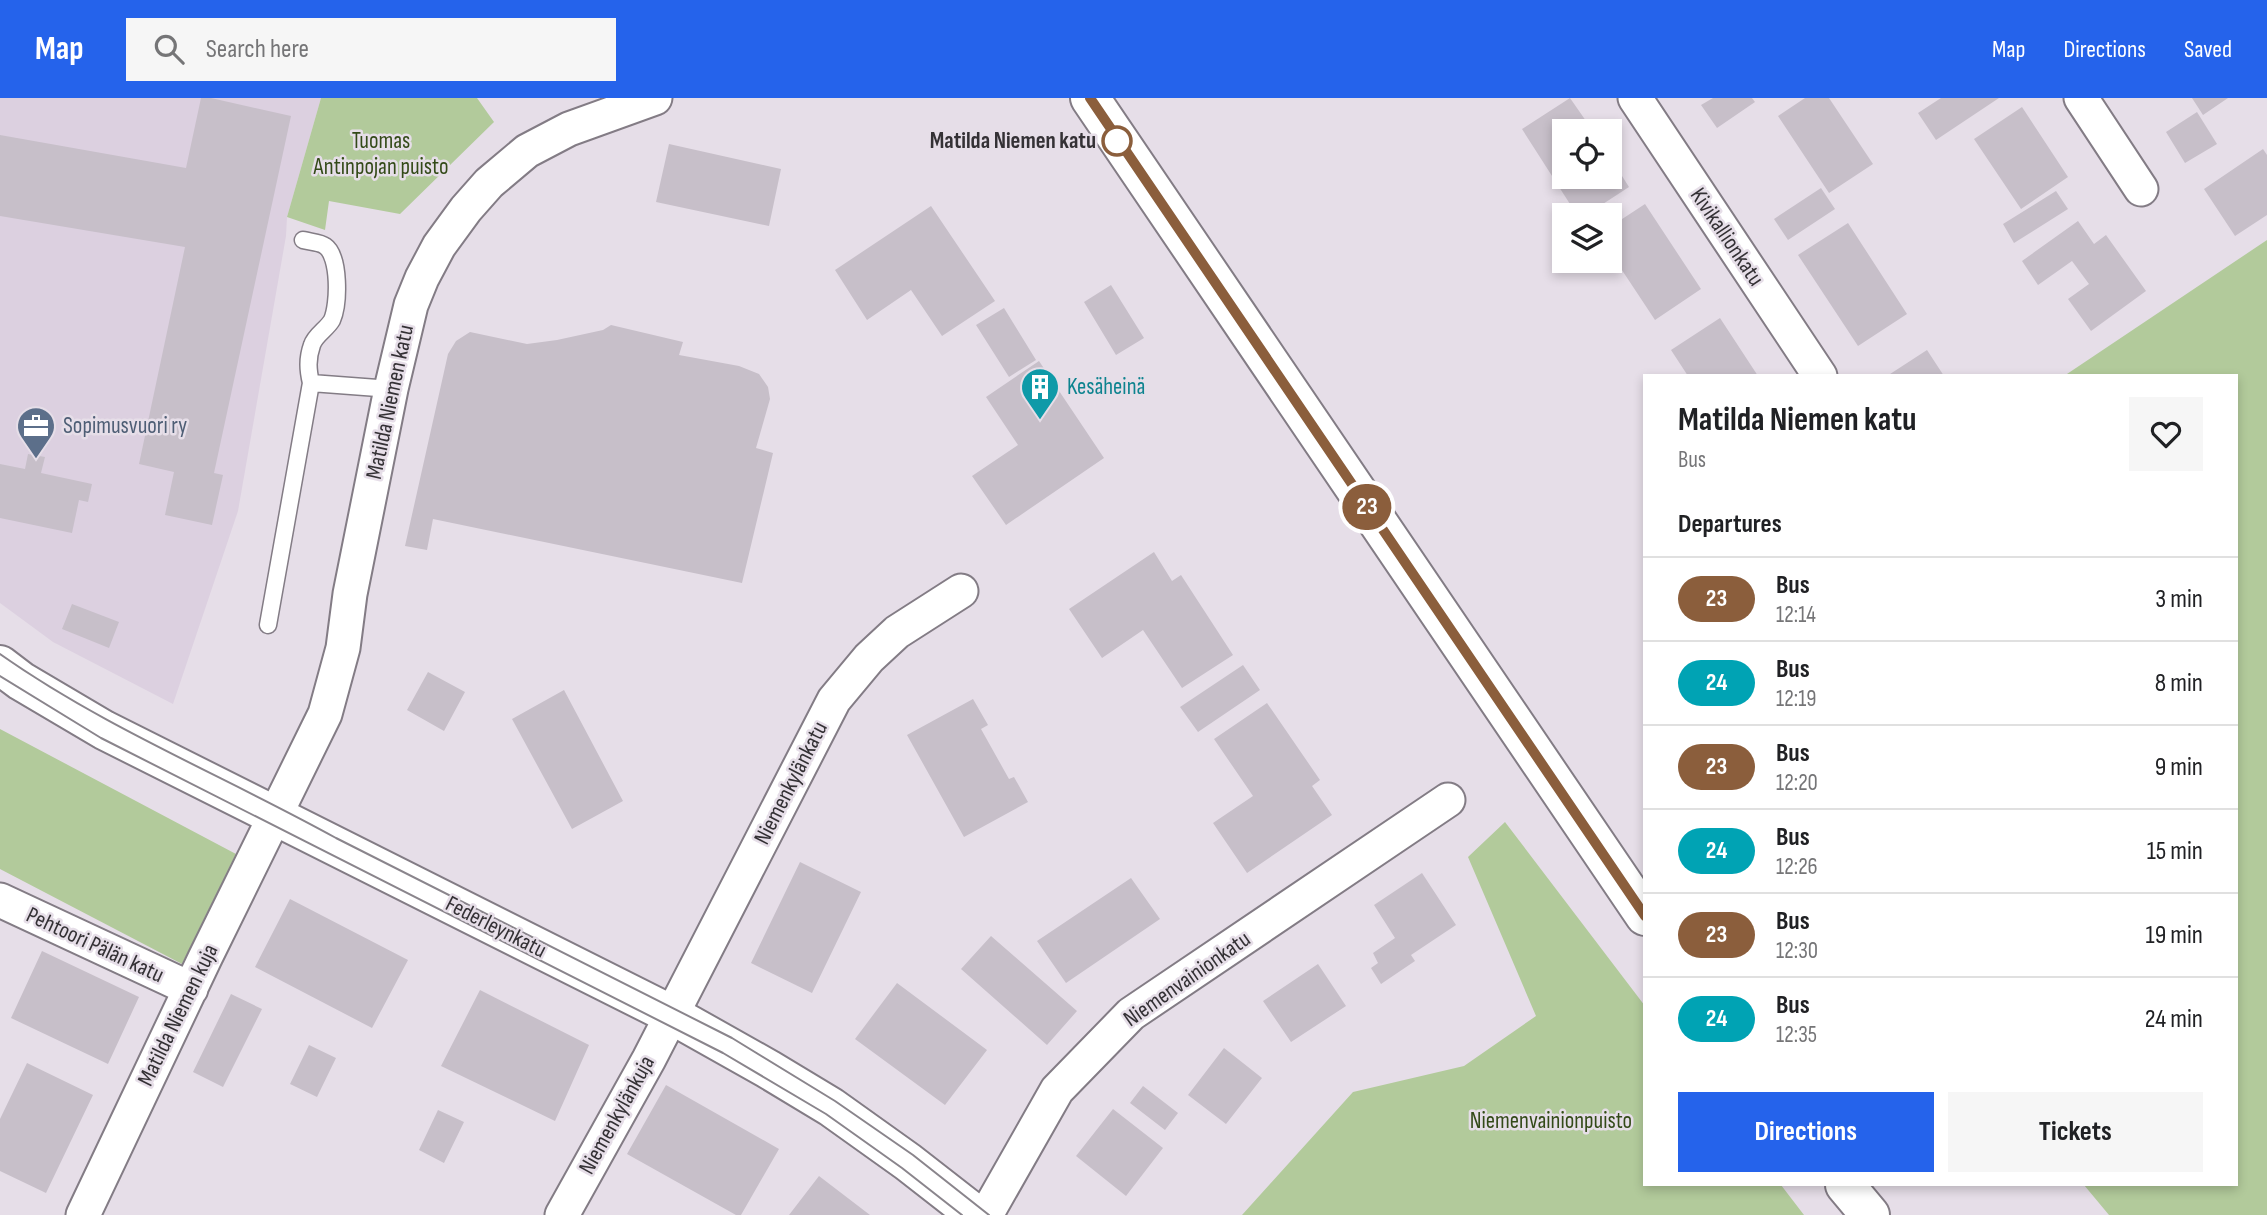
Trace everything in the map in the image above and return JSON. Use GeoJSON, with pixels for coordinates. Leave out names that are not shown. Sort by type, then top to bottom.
{"type":"FeatureCollection","features":[{"type":"Feature","properties":{"kind":"street","name":"Matilda Niemen katu"},"geometry":{"type":"LineString","coordinates":[[275,816],[325,714],[343,648],[390,389],[411,305],[422,278],[439,246],[473,200],[527,152],[569,129],[655,98]]}},
{"type":"Feature","properties":{"kind":"street"},"geometry":{"type":"LineString","coordinates":[[1090,98],[1643,913]]}},
{"type":"Feature","properties":{"kind":"street","name":"Kivikallionkatu"},"geometry":{"type":"LineString","coordinates":[[1635,98],[1819,374]]}},
{"type":"Feature","properties":{"kind":"street"},"geometry":{"type":"LineString","coordinates":[[2081,98],[2141,189]]}},
{"type":"Feature","properties":{"kind":"street","name":"Niemenkylänkatu"},"geometry":{"type":"LineString","coordinates":[[672,1016],[834,700],[869,658],[897,632],[961,591]]}},
{"type":"Feature","properties":{"kind":"street","name":"Federleynkatu"},"geometry":{"type":"LineString","coordinates":[[0,666],[104,730],[672,1016],[768,1069],[831,1107],[976,1215]]}},
{"type":"Feature","properties":{"kind":"street","name":"Niemenvainionkatu"},"geometry":{"type":"LineString","coordinates":[[986,1215],[1057,1090],[1131,1014],[1448,800]]}},
{"type":"Feature","properties":{"kind":"street","name":"Matilda Niemen kuja"},"geometry":{"type":"LineString","coordinates":[[83,1215],[275,816]]}},
{"type":"Feature","properties":{"kind":"street","name":"Pehtoori Pälän katu"},"geometry":{"type":"LineString","coordinates":[[0,900],[191,989]]}},
{"type":"Feature","properties":{"kind":"street","name":"Niemenkylänkuja"},"geometry":{"type":"LineString","coordinates":[[562,1215],[672,1016]]}},
{"type":"Feature","properties":{"kind":"street"},"geometry":{"type":"LineString","coordinates":[[1846,1186],[1870,1215]]}},
{"type":"Feature","properties":{"kind":"lane"},"geometry":{"type":"LineString","coordinates":[[268,625],[311,383],[307,368],[312,343],[331,323],[337,308],[337,281],[332,254],[324,245],[303,240]]}},
{"type":"Feature","properties":{"kind":"lane"},"geometry":{"type":"LineString","coordinates":[[311,383],[390,389]]}},
{"type":"Feature","properties":{"kind":"shaded area"},"geometry":{"type":"Polygon","coordinates":[[[0,98],[321,98],[287,217],[286,236],[238,511],[173,704],[53,642],[0,603],[0,98]]]}},
{"type":"Feature","properties":{"kind":"green space","name":"Tuomas Antinpojan puisto"},"geometry":{"type":"Polygon","coordinates":[[[321,98],[477,98],[494,122],[400,214],[329,201],[325,230],[287,217],[321,98]]]}},
{"type":"Feature","properties":{"kind":"green space"},"geometry":{"type":"Polygon","coordinates":[[[2267,240],[2267,1215],[2109,1215],[2085,1186],[2238,1186],[2238,374],[2067,374],[2267,240]]]}},
{"type":"Feature","properties":{"kind":"green space"},"geometry":{"type":"Polygon","coordinates":[[[0,729],[236,854],[182,964],[0,869],[0,729]]]}},
{"type":"Feature","properties":{"kind":"green space","name":"Niemenvainionpuisto"},"geometry":{"type":"Polygon","coordinates":[[[1505,822],[1643,1003],[1643,1186],[1782,1186],[1804,1215],[1242,1215],[1353,1092],[1464,1066],[1536,1016],[1468,857],[1505,822]]]}},
{"type":"Feature","properties":{"kind":"building"},"geometry":{"type":"Polygon","coordinates":[[[201,98],[291,116],[214,473],[223,475],[212,525],[165,515],[174,472],[139,464],[185,247],[0,216],[0,135],[186,168],[201,98]]]}},
{"type":"Feature","properties":{"kind":"building"},"geometry":{"type":"Polygon","coordinates":[[[1570,98],[1585,119],[1552,119],[1552,176],[1522,129],[1570,98]]]}},
{"type":"Feature","properties":{"kind":"building"},"geometry":{"type":"Polygon","coordinates":[[[1713,98],[1752,98],[1755,102],[1717,128],[1701,105],[1713,98]]]}},
{"type":"Feature","properties":{"kind":"building"},"geometry":{"type":"Polygon","coordinates":[[[1805,98],[1829,98],[1873,164],[1829,193],[1778,116],[1805,98]]]}},
{"type":"Feature","properties":{"kind":"building"},"geometry":{"type":"Polygon","coordinates":[[[1941,98],[1999,98],[1936,140],[1918,113],[1941,98]]]}},
{"type":"Feature","properties":{"kind":"building"},"geometry":{"type":"Polygon","coordinates":[[[2192,98],[2228,98],[2203,115],[2192,98]]]}},
{"type":"Feature","properties":{"kind":"building"},"geometry":{"type":"Polygon","coordinates":[[[2022,107],[2068,177],[2021,209],[1974,139],[2022,107]]]}},
{"type":"Feature","properties":{"kind":"building"},"geometry":{"type":"Polygon","coordinates":[[[2197,112],[2217,144],[2185,163],[2166,132],[2197,112]]]}},
{"type":"Feature","properties":{"kind":"building"},"geometry":{"type":"Polygon","coordinates":[[[669,144],[781,169],[769,226],[656,202],[669,144]]]}},
{"type":"Feature","properties":{"kind":"building"},"geometry":{"type":"Polygon","coordinates":[[[2263,149],[2267,155],[2267,215],[2235,236],[2204,189],[2263,149]]]}},
{"type":"Feature","properties":{"kind":"building"},"geometry":{"type":"Polygon","coordinates":[[[1622,176],[1629,187],[1604,203],[1569,203],[1560,189],[1622,189],[1622,176]]]}},
{"type":"Feature","properties":{"kind":"building"},"geometry":{"type":"Polygon","coordinates":[[[1821,188],[1835,209],[1788,240],[1774,219],[1821,188]]]}},
{"type":"Feature","properties":{"kind":"building"},"geometry":{"type":"Polygon","coordinates":[[[2056,191],[2068,209],[2014,243],[2003,224],[2056,191]]]}},
{"type":"Feature","properties":{"kind":"building"},"geometry":{"type":"Polygon","coordinates":[[[1645,204],[1701,289],[1655,320],[1622,270],[1622,219],[1645,204]]]}},
{"type":"Feature","properties":{"kind":"building"},"geometry":{"type":"Polygon","coordinates":[[[931,206],[995,301],[942,336],[911,290],[867,320],[835,270],[931,206]]]}},
{"type":"Feature","properties":{"kind":"building"},"geometry":{"type":"Polygon","coordinates":[[[2078,221],[2094,244],[2106,235],[2146,291],[2091,331],[2068,299],[2089,284],[2072,261],[2038,285],[2022,261],[2078,221]]]}},
{"type":"Feature","properties":{"kind":"building"},"geometry":{"type":"Polygon","coordinates":[[[1848,223],[1907,314],[1858,346],[1798,255],[1848,223]]]}},
{"type":"Feature","properties":{"kind":"building"},"geometry":{"type":"Polygon","coordinates":[[[1111,285],[1144,338],[1116,355],[1084,302],[1111,285]]]}},
{"type":"Feature","properties":{"kind":"building"},"geometry":{"type":"Polygon","coordinates":[[[1004,308],[1036,360],[1009,377],[976,325],[1004,308]]]}},
{"type":"Feature","properties":{"kind":"building"},"geometry":{"type":"Polygon","coordinates":[[[1720,318],[1757,374],[1687,374],[1671,350],[1720,318]]]}},
{"type":"Feature","properties":{"kind":"building"},"geometry":{"type":"Polygon","coordinates":[[[611,325],[683,342],[679,355],[739,366],[759,374],[768,387],[770,399],[756,448],[773,453],[742,583],[433,519],[427,550],[405,546],[448,354],[456,341],[470,332],[527,344],[603,330],[611,325]]]}},
{"type":"Feature","properties":{"kind":"building"},"geometry":{"type":"Polygon","coordinates":[[[1927,350],[1943,374],[1890,374],[1927,350]]]}},
{"type":"Feature","properties":{"kind":"building","name":"Kesäheinä"},"geometry":{"type":"Polygon","coordinates":[[[1039,361],[1104,458],[1006,525],[972,476],[1018,445],[986,397],[1039,361]]]}},
{"type":"Feature","properties":{"kind":"building"},"geometry":{"type":"Polygon","coordinates":[[[28,454],[45,457],[41,473],[92,484],[88,502],[79,500],[72,533],[0,518],[0,464],[25,469],[28,454]]]}},
{"type":"Feature","properties":{"kind":"building"},"geometry":{"type":"Polygon","coordinates":[[[1154,552],[1172,581],[1181,575],[1233,655],[1182,688],[1143,630],[1102,658],[1069,609],[1154,552]]]}},
{"type":"Feature","properties":{"kind":"building"},"geometry":{"type":"Polygon","coordinates":[[[72,604],[119,622],[109,648],[62,629],[72,604]]]}},
{"type":"Feature","properties":{"kind":"building"},"geometry":{"type":"Polygon","coordinates":[[[1243,665],[1260,690],[1198,732],[1180,707],[1243,665]]]}},
{"type":"Feature","properties":{"kind":"building"},"geometry":{"type":"Polygon","coordinates":[[[428,672],[465,692],[444,731],[407,710],[428,672]]]}},
{"type":"Feature","properties":{"kind":"building"},"geometry":{"type":"Polygon","coordinates":[[[564,690],[623,801],[572,829],[512,719],[564,690]]]}},
{"type":"Feature","properties":{"kind":"building"},"geometry":{"type":"Polygon","coordinates":[[[973,699],[988,725],[981,729],[1009,779],[1014,777],[1028,802],[964,837],[907,735],[973,699]]]}},
{"type":"Feature","properties":{"kind":"building"},"geometry":{"type":"Polygon","coordinates":[[[1267,703],[1320,780],[1312,786],[1332,815],[1247,873],[1213,823],[1253,796],[1214,739],[1267,703]]]}},
{"type":"Feature","properties":{"kind":"building"},"geometry":{"type":"Polygon","coordinates":[[[800,862],[861,892],[812,993],[751,963],[800,862]]]}},
{"type":"Feature","properties":{"kind":"building"},"geometry":{"type":"Polygon","coordinates":[[[1422,873],[1456,925],[1411,955],[1415,961],[1381,984],[1371,968],[1378,963],[1373,953],[1395,938],[1374,905],[1422,873]]]}},
{"type":"Feature","properties":{"kind":"building"},"geometry":{"type":"Polygon","coordinates":[[[1131,878],[1160,919],[1066,983],[1037,941],[1131,878]]]}},
{"type":"Feature","properties":{"kind":"building"},"geometry":{"type":"Polygon","coordinates":[[[290,899],[408,960],[372,1028],[255,967],[290,899]]]}},
{"type":"Feature","properties":{"kind":"building"},"geometry":{"type":"Polygon","coordinates":[[[991,936],[1077,1011],[1047,1045],[961,969],[991,936]]]}},
{"type":"Feature","properties":{"kind":"building"},"geometry":{"type":"Polygon","coordinates":[[[42,951],[139,997],[108,1064],[11,1018],[42,951]]]}},
{"type":"Feature","properties":{"kind":"building"},"geometry":{"type":"Polygon","coordinates":[[[1318,964],[1346,1006],[1291,1042],[1263,1001],[1318,964]]]}},
{"type":"Feature","properties":{"kind":"building"},"geometry":{"type":"Polygon","coordinates":[[[897,983],[987,1050],[945,1105],[855,1039],[897,983]]]}},
{"type":"Feature","properties":{"kind":"building"},"geometry":{"type":"Polygon","coordinates":[[[480,990],[589,1045],[555,1121],[441,1066],[480,990]]]}},
{"type":"Feature","properties":{"kind":"building"},"geometry":{"type":"Polygon","coordinates":[[[231,994],[262,1009],[223,1087],[193,1072],[231,994]]]}},
{"type":"Feature","properties":{"kind":"building"},"geometry":{"type":"Polygon","coordinates":[[[309,1045],[336,1058],[317,1097],[290,1084],[309,1045]]]}},
{"type":"Feature","properties":{"kind":"building"},"geometry":{"type":"Polygon","coordinates":[[[1224,1048],[1262,1078],[1226,1124],[1188,1095],[1224,1048]]]}},
{"type":"Feature","properties":{"kind":"building"},"geometry":{"type":"Polygon","coordinates":[[[27,1063],[93,1095],[46,1193],[0,1171],[0,1119],[27,1063]]]}},
{"type":"Feature","properties":{"kind":"building"},"geometry":{"type":"Polygon","coordinates":[[[666,1085],[779,1149],[741,1215],[736,1215],[627,1154],[666,1085]]]}},
{"type":"Feature","properties":{"kind":"building"},"geometry":{"type":"Polygon","coordinates":[[[1143,1086],[1178,1113],[1165,1130],[1130,1103],[1143,1086]]]}},
{"type":"Feature","properties":{"kind":"building"},"geometry":{"type":"Polygon","coordinates":[[[1113,1109],[1163,1148],[1126,1196],[1076,1156],[1113,1109]]]}},
{"type":"Feature","properties":{"kind":"building"},"geometry":{"type":"Polygon","coordinates":[[[438,1110],[464,1122],[444,1163],[419,1150],[438,1110]]]}},
{"type":"Feature","properties":{"kind":"building"},"geometry":{"type":"Polygon","coordinates":[[[819,1176],[870,1215],[789,1215],[819,1176]]]}},
{"type":"Feature","properties":{"kind":"tram line"},"geometry":{"type":"LineString","coordinates":[[0,654],[40,681],[123,728],[732,1038],[835,1101],[913,1155],[989,1215]]}},
{"type":"Feature","properties":{"kind":"tram line"},"geometry":{"type":"LineString","coordinates":[[0,676],[101,738],[723,1053],[826,1114],[962,1215]]}},
{"type":"Feature","properties":{"kind":"bus line","name":"23"},"geometry":{"type":"LineString","coordinates":[[1090,98],[1643,913]]}},
{"type":"Feature","properties":{"kind":"place","name":"Matilda Niemen katu"},"geometry":{"type":"Point","coordinates":[1117,141]}},
{"type":"Feature","properties":{"kind":"place","name":"Kesäheinä"},"geometry":{"type":"Point","coordinates":[1040,421]}},
{"type":"Feature","properties":{"kind":"place","name":"Sopimusvuori ry"},"geometry":{"type":"Point","coordinates":[36,460]}}]}
